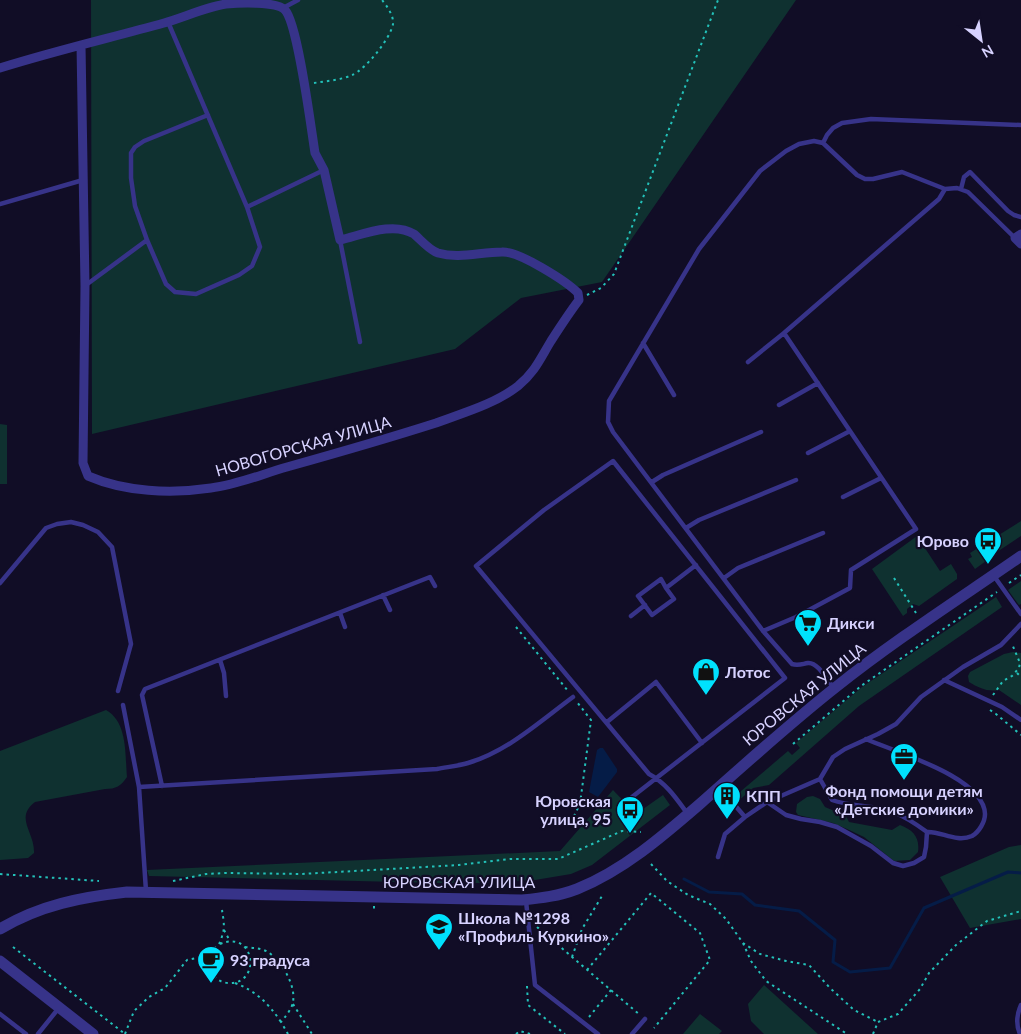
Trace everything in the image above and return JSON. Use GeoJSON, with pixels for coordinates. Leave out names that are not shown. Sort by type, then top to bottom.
{"type":"FeatureCollection","features":[{"type":"Feature","properties":{"kind":"street"},"geometry":{"type":"LineString","coordinates":[[0,68],[168,22],[224,4],[270,4],[283,8],[289,16],[295,36],[315,153],[324,170],[340,240],[402,228],[414,234],[436,252],[458,256],[503,252],[551,273],[569,284],[578,293],[579,300]]}},
{"type":"Feature","properties":{"kind":"street","name":"НОВОГОРСКАЯ УЛИЦА"},"geometry":{"type":"LineString","coordinates":[[81,45],[85,286],[82,462],[88,476],[100,481],[141,490],[211,488],[239,482],[461,414],[499,398],[531,375],[542,360],[561,325],[579,300]]}},
{"type":"Feature","properties":{"kind":"street","name":"ЮРОВСКАЯ УЛИЦА"},"geometry":{"type":"LineString","coordinates":[[0,929],[40,909],[74,899],[127,892],[526,900],[565,893],[591,882],[637,855],[688,814],[834,688],[905,635],[1021,556]]}},
{"type":"Feature","properties":{"kind":"street"},"geometry":{"type":"LineString","coordinates":[[0,961],[93,1034]]}},
{"type":"Feature","properties":{"kind":"lane"},"geometry":{"type":"LineString","coordinates":[[283,8],[298,0]]}},
{"type":"Feature","properties":{"kind":"lane"},"geometry":{"type":"LineString","coordinates":[[168,22],[208,115],[247,207],[260,247],[252,266],[239,275],[196,294],[175,292],[166,284],[135,206],[131,178],[131,153],[135,147],[144,141],[208,115]]}},
{"type":"Feature","properties":{"kind":"lane"},"geometry":{"type":"LineString","coordinates":[[823,143],[833,128],[842,123],[871,119],[1021,125]]}},
{"type":"Feature","properties":{"kind":"lane"},"geometry":{"type":"LineString","coordinates":[[834,688],[816,665],[810,663],[792,664],[763,630],[608,422],[609,401],[699,249],[760,171],[786,151],[799,144],[814,141],[823,143],[857,175],[866,179],[873,180],[902,172],[946,189],[961,188],[968,192],[1019,239]]}},
{"type":"Feature","properties":{"kind":"lane"},"geometry":{"type":"LineString","coordinates":[[247,207],[324,170]]}},
{"type":"Feature","properties":{"kind":"lane"},"geometry":{"type":"LineString","coordinates":[[961,188],[964,177],[970,172],[1008,211],[1021,217]]}},
{"type":"Feature","properties":{"kind":"lane"},"geometry":{"type":"LineString","coordinates":[[0,204],[83,180]]}},
{"type":"Feature","properties":{"kind":"lane"},"geometry":{"type":"LineString","coordinates":[[748,362],[939,199],[946,189]]}},
{"type":"Feature","properties":{"kind":"lane"},"geometry":{"type":"LineString","coordinates":[[85,286],[147,240]]}},
{"type":"Feature","properties":{"kind":"lane"},"geometry":{"type":"LineString","coordinates":[[340,240],[360,342]]}},
{"type":"Feature","properties":{"kind":"lane"},"geometry":{"type":"LineString","coordinates":[[763,630],[796,617],[850,588],[851,570],[916,529],[784,333]]}},
{"type":"Feature","properties":{"kind":"lane"},"geometry":{"type":"LineString","coordinates":[[643,343],[674,395]]}},
{"type":"Feature","properties":{"kind":"lane"},"geometry":{"type":"LineString","coordinates":[[779,405],[818,383]]}},
{"type":"Feature","properties":{"kind":"lane"},"geometry":{"type":"LineString","coordinates":[[652,482],[663,474],[761,432]]}},
{"type":"Feature","properties":{"kind":"lane"},"geometry":{"type":"LineString","coordinates":[[808,453],[850,432]]}},
{"type":"Feature","properties":{"kind":"lane"},"geometry":{"type":"LineString","coordinates":[[632,797],[657,778],[785,678],[613,460],[544,510],[476,566],[649,774],[657,778],[668,788],[688,814]]}},
{"type":"Feature","properties":{"kind":"lane"},"geometry":{"type":"LineString","coordinates":[[843,497],[881,478]]}},
{"type":"Feature","properties":{"kind":"lane"},"geometry":{"type":"LineString","coordinates":[[686,528],[699,520],[796,480]]}},
{"type":"Feature","properties":{"kind":"lane"},"geometry":{"type":"LineString","coordinates":[[0,583],[46,528],[71,522],[98,532],[112,547],[131,644],[118,691]]}},
{"type":"Feature","properties":{"kind":"lane"},"geometry":{"type":"LineString","coordinates":[[724,578],[738,568],[823,533]]}},
{"type":"Feature","properties":{"kind":"lane"},"geometry":{"type":"LineString","coordinates":[[666,588],[696,565]]}},
{"type":"Feature","properties":{"kind":"lane"},"geometry":{"type":"LineString","coordinates":[[993,575],[1021,614]]}},
{"type":"Feature","properties":{"kind":"lane"},"geometry":{"type":"LineString","coordinates":[[162,786],[142,695],[146,689],[430,577],[435,586]]}},
{"type":"Feature","properties":{"kind":"lane"},"geometry":{"type":"LineString","coordinates":[[661,580],[666,588],[674,599],[652,615],[638,596],[661,580]]}},
{"type":"Feature","properties":{"kind":"lane"},"geometry":{"type":"LineString","coordinates":[[383,595],[390,610]]}},
{"type":"Feature","properties":{"kind":"lane"},"geometry":{"type":"LineString","coordinates":[[631,616],[645,605]]}},
{"type":"Feature","properties":{"kind":"lane"},"geometry":{"type":"LineString","coordinates":[[340,613],[346,627]]}},
{"type":"Feature","properties":{"kind":"lane"},"geometry":{"type":"LineString","coordinates":[[718,857],[725,834],[745,817],[767,802],[820,779],[833,757],[845,749],[896,724],[921,696],[1001,645],[1021,624]]}},
{"type":"Feature","properties":{"kind":"lane"},"geometry":{"type":"LineString","coordinates":[[220,660],[224,673],[226,696]]}},
{"type":"Feature","properties":{"kind":"lane"},"geometry":{"type":"LineString","coordinates":[[944,680],[989,700],[1021,720]]}},
{"type":"Feature","properties":{"kind":"lane"},"geometry":{"type":"LineString","coordinates":[[607,722],[656,682],[702,743]]}},
{"type":"Feature","properties":{"kind":"lane"},"geometry":{"type":"LineString","coordinates":[[139,787],[437,769],[467,763],[499,750],[522,736],[573,697]]}},
{"type":"Feature","properties":{"kind":"lane"},"geometry":{"type":"LineString","coordinates":[[122,704],[139,787],[146,892]]}},
{"type":"Feature","properties":{"kind":"lane"},"geometry":{"type":"LineString","coordinates":[[820,779],[832,800],[892,812],[911,821],[927,832],[935,831],[959,838],[972,836],[980,828],[985,818],[985,806],[975,793],[956,778],[927,763],[866,739]]}},
{"type":"Feature","properties":{"kind":"lane"},"geometry":{"type":"LineString","coordinates":[[719,787],[745,817]]}},
{"type":"Feature","properties":{"kind":"lane"},"geometry":{"type":"LineString","coordinates":[[767,802],[786,815],[836,827],[871,846],[893,863],[903,866],[924,857],[927,832]]}},
{"type":"Feature","properties":{"kind":"lane"},"geometry":{"type":"LineString","coordinates":[[526,900],[535,985],[598,1034]]}},
{"type":"Feature","properties":{"kind":"lane"},"geometry":{"type":"LineString","coordinates":[[1020,1034],[1018,1018],[1021,1005]]}},
{"type":"Feature","properties":{"kind":"lane"},"geometry":{"type":"LineString","coordinates":[[38,1034],[59,1007]]}},
{"type":"Feature","properties":{"kind":"lane"},"geometry":{"type":"LineString","coordinates":[[0,1014],[26,1034]]}},
{"type":"Feature","properties":{"kind":"lane"},"geometry":{"type":"LineString","coordinates":[[632,1034],[645,1019]]}},
{"type":"Feature","properties":{"kind":"path"},"geometry":{"type":"LineString","coordinates":[[303,84],[345,78],[363,69],[387,37],[393,24],[389,8],[382,0]]}},
{"type":"Feature","properties":{"kind":"path"},"geometry":{"type":"LineString","coordinates":[[579,300],[600,288],[614,274],[718,0]]}},
{"type":"Feature","properties":{"kind":"path"},"geometry":{"type":"LineString","coordinates":[[793,744],[861,686],[1021,575]]}},
{"type":"Feature","properties":{"kind":"path"},"geometry":{"type":"LineString","coordinates":[[894,578],[916,613]]}},
{"type":"Feature","properties":{"kind":"path"},"geometry":{"type":"LineString","coordinates":[[512,622],[591,720],[580,804],[571,822]]}},
{"type":"Feature","properties":{"kind":"path"},"geometry":{"type":"LineString","coordinates":[[1009,637],[1020,663],[1017,673],[1003,681],[984,707],[996,714],[1021,735]]}},
{"type":"Feature","properties":{"kind":"path"},"geometry":{"type":"LineString","coordinates":[[1017,673],[1021,677]]}},
{"type":"Feature","properties":{"kind":"path"},"geometry":{"type":"LineString","coordinates":[[172,882],[206,874],[302,874],[459,865],[510,859],[558,859],[622,831],[641,832]]}},
{"type":"Feature","properties":{"kind":"path"},"geometry":{"type":"LineString","coordinates":[[650,864],[667,881],[688,895],[710,904],[726,919],[743,943],[751,961],[766,981],[847,1034]]}},
{"type":"Feature","properties":{"kind":"path"},"geometry":{"type":"LineString","coordinates":[[0,874],[99,881]]}},
{"type":"Feature","properties":{"kind":"path"},"geometry":{"type":"LineString","coordinates":[[535,921],[537,927],[654,1028],[710,960],[700,933],[651,893],[587,970]]}},
{"type":"Feature","properties":{"kind":"path"},"geometry":{"type":"LineString","coordinates":[[572,957],[582,929],[602,896]]}},
{"type":"Feature","properties":{"kind":"path"},"geometry":{"type":"LineString","coordinates":[[220,944],[224,930],[222,910]]}},
{"type":"Feature","properties":{"kind":"path"},"geometry":{"type":"LineString","coordinates":[[873,1034],[878,1022],[898,1014],[920,989],[929,973],[956,945],[988,921],[1021,911]]}},
{"type":"Feature","properties":{"kind":"path"},"geometry":{"type":"LineString","coordinates":[[224,930],[230,941]]}},
{"type":"Feature","properties":{"kind":"path"},"geometry":{"type":"LineString","coordinates":[[235,983],[245,977],[250,968],[250,957],[245,948],[236,942],[230,941],[220,944],[212,952],[209,962],[211,973],[224,983],[235,983],[245,986],[265,1000],[288,1034]]}},
{"type":"Feature","properties":{"kind":"path"},"geometry":{"type":"LineString","coordinates":[[743,943],[760,954],[809,966],[854,1010],[878,1022]]}},
{"type":"Feature","properties":{"kind":"path"},"geometry":{"type":"LineString","coordinates":[[13,947],[125,1034],[134,1011],[149,997],[165,988],[187,960],[197,958],[209,962]]}},
{"type":"Feature","properties":{"kind":"path"},"geometry":{"type":"LineString","coordinates":[[245,948],[254,948],[267,952],[278,961],[287,975],[293,990],[293,1004],[312,1034]]}},
{"type":"Feature","properties":{"kind":"path"},"geometry":{"type":"LineString","coordinates":[[584,1023],[611,990]]}},
{"type":"Feature","properties":{"kind":"path"},"geometry":{"type":"LineString","coordinates":[[281,1022],[293,1004]]}},
{"type":"Feature","properties":{"kind":"path"},"geometry":{"type":"LineString","coordinates":[[516,1034],[520,1031],[530,1034]]}},
{"type":"Feature","properties":{"kind":"green space"},"geometry":{"type":"Polygon","coordinates":[[[91,0],[796,0],[602,282],[521,298],[455,349],[92,434],[91,0]]]}},
{"type":"Feature","properties":{"kind":"green space"},"geometry":{"type":"Polygon","coordinates":[[[0,424],[7,425],[7,484],[0,484],[0,424]]]}},
{"type":"Feature","properties":{"kind":"green space"},"geometry":{"type":"Polygon","coordinates":[[[1021,521],[1021,536],[975,569],[968,559],[972,557],[970,553],[1021,521]]]}},
{"type":"Feature","properties":{"kind":"green space"},"geometry":{"type":"Polygon","coordinates":[[[917,536],[940,571],[951,564],[957,574],[957,579],[919,606],[913,604],[903,616],[872,569],[917,536]]]}},
{"type":"Feature","properties":{"kind":"green space"},"geometry":{"type":"Polygon","coordinates":[[[1021,581],[1021,604],[1019,605],[1008,590],[1021,581]]]}},
{"type":"Feature","properties":{"kind":"green space"},"geometry":{"type":"Polygon","coordinates":[[[996,597],[1002,607],[859,706],[769,785],[753,788],[736,803],[734,797],[788,751],[792,755],[800,748],[796,743],[862,687],[996,597]]]}},
{"type":"Feature","properties":{"kind":"green space"},"geometry":{"type":"Polygon","coordinates":[[[1021,653],[1021,705],[999,690],[987,690],[969,682],[968,676],[970,672],[1004,654],[1021,653]]]}},
{"type":"Feature","properties":{"kind":"green space"},"geometry":{"type":"Polygon","coordinates":[[[106,710],[113,715],[122,731],[127,777],[115,788],[35,802],[26,814],[34,853],[28,858],[0,860],[0,751],[106,710]]]}},
{"type":"Feature","properties":{"kind":"green space"},"geometry":{"type":"Polygon","coordinates":[[[613,790],[636,814],[663,795],[670,805],[592,865],[571,874],[535,880],[440,883],[149,876],[147,870],[560,851],[613,790]]]}},
{"type":"Feature","properties":{"kind":"green space"},"geometry":{"type":"Polygon","coordinates":[[[813,796],[820,799],[825,807],[846,816],[849,822],[892,830],[900,825],[905,827],[917,838],[918,852],[910,860],[894,861],[864,837],[833,823],[798,815],[796,812],[797,804],[807,797],[813,796]]]}},
{"type":"Feature","properties":{"kind":"green space"},"geometry":{"type":"Polygon","coordinates":[[[1021,845],[1021,919],[970,928],[940,877],[1009,847],[1021,845]]]}},
{"type":"Feature","properties":{"kind":"green space"},"geometry":{"type":"Polygon","coordinates":[[[764,985],[818,1034],[764,1034],[751,1021],[748,1004],[764,985]]]}},
{"type":"Feature","properties":{"kind":"green space"},"geometry":{"type":"Polygon","coordinates":[[[700,1014],[722,1031],[719,1034],[683,1034],[700,1014]]]}},
{"type":"Feature","properties":{"kind":"water"},"geometry":{"type":"Polygon","coordinates":[[[603,748],[617,769],[617,772],[598,797],[589,792],[597,750],[603,748]]]}},
{"type":"Feature","properties":{"kind":"waterway"},"geometry":{"type":"LineString","coordinates":[[684,879],[709,892],[742,894],[755,905],[799,911],[835,940],[833,962],[850,972],[890,968],[924,908],[1008,872],[1021,873]]}},
{"type":"Feature","properties":{"kind":"place","name":"Юрово"},"geometry":{"type":"Point","coordinates":[988,565]}},
{"type":"Feature","properties":{"kind":"place","name":"Дикси"},"geometry":{"type":"Point","coordinates":[808,647]}},
{"type":"Feature","properties":{"kind":"place","name":"Лотос"},"geometry":{"type":"Point","coordinates":[706,696]}},
{"type":"Feature","properties":{"kind":"place","name":"Фонд помощи детям «Детские домики»"},"geometry":{"type":"Point","coordinates":[904,781]}},
{"type":"Feature","properties":{"kind":"place","name":"КПП"},"geometry":{"type":"Point","coordinates":[727,820]}},
{"type":"Feature","properties":{"kind":"place","name":"Юровская улица, 95"},"geometry":{"type":"Point","coordinates":[630,834]}},
{"type":"Feature","properties":{"kind":"place","name":"Школа №1298 «Профиль Куркино»"},"geometry":{"type":"Point","coordinates":[439,951]}},
{"type":"Feature","properties":{"kind":"place","name":"93 градуса"},"geometry":{"type":"Point","coordinates":[211,984]}}]}
